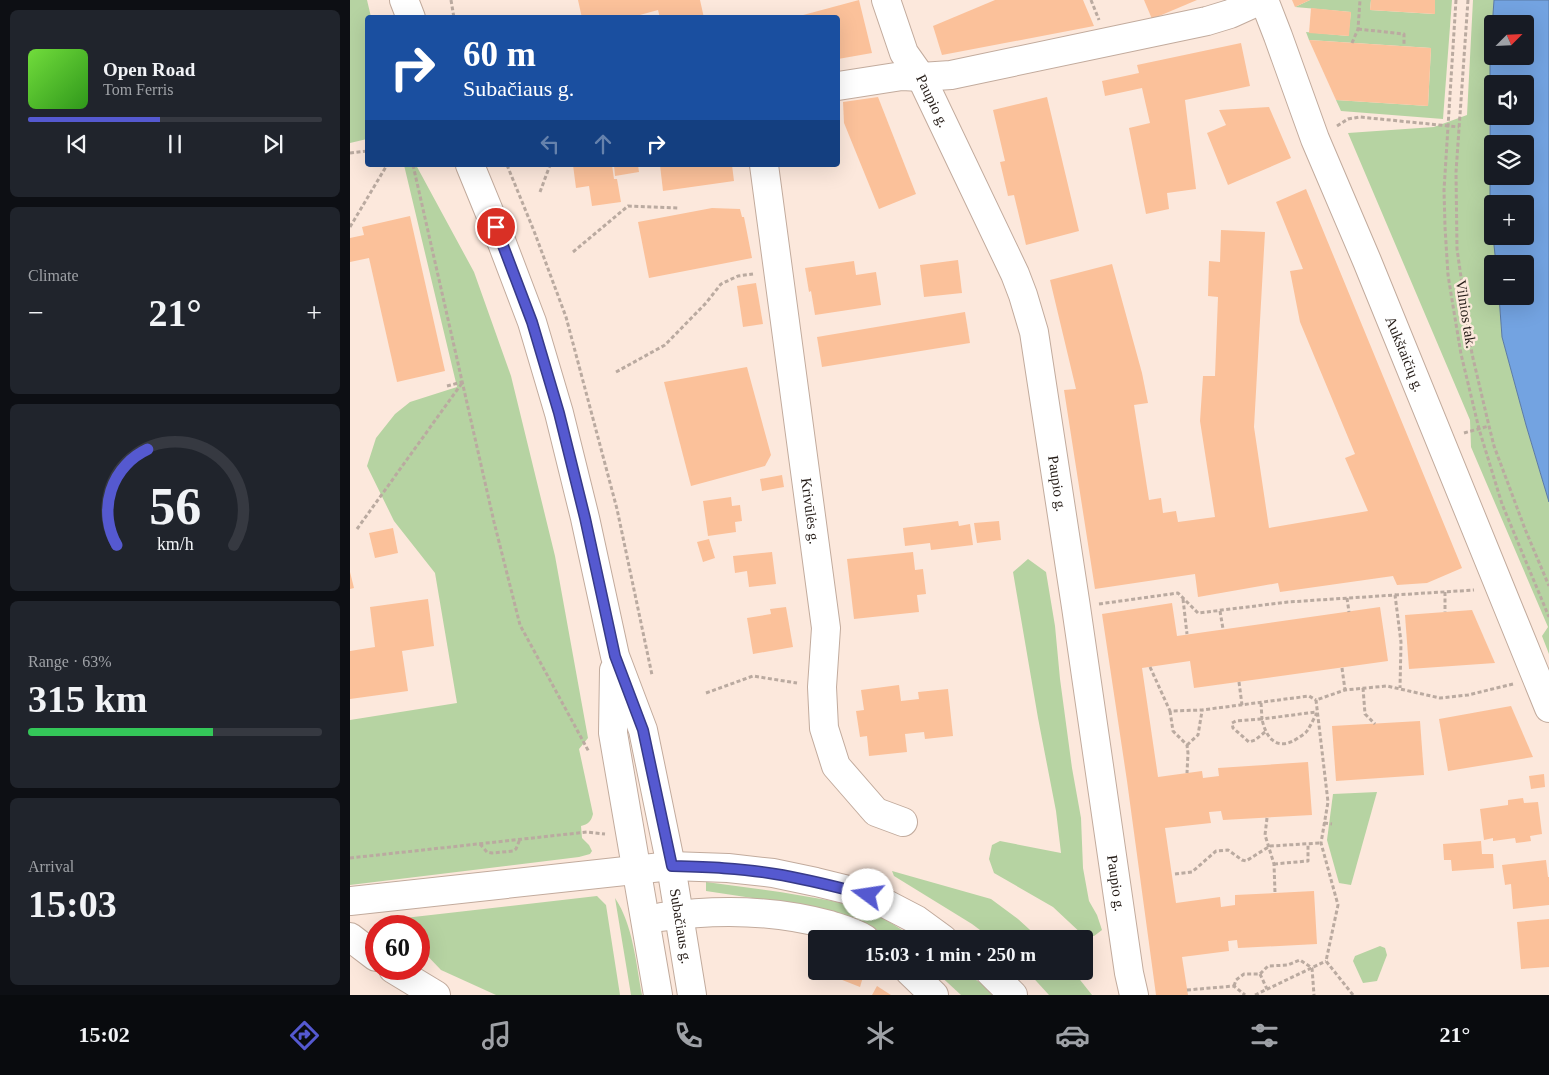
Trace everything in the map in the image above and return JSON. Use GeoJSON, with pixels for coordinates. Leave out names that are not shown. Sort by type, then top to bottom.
{"type":"FeatureCollection","features":[{"type":"Feature","properties":{"kind":"street"},"geometry":{"type":"LineString","coordinates":[[404,0],[409,15]]}},
{"type":"Feature","properties":{"kind":"street","name":"Paupio g."},"geometry":{"type":"LineString","coordinates":[[886,0],[904,53],[921,77],[998,235],[1023,295],[1034,332],[1129,973],[1134,995]]}},
{"type":"Feature","properties":{"kind":"street"},"geometry":{"type":"LineString","coordinates":[[840,86],[902,76],[951,75],[1207,21],[1230,14],[1262,0]]}},
{"type":"Feature","properties":{"kind":"street","name":"Aukštaičių g."},"geometry":{"type":"LineString","coordinates":[[1262,0],[1278,36],[1315,139],[1549,708]]}},
{"type":"Feature","properties":{"kind":"street","name":"Subačiaus g."},"geometry":{"type":"LineString","coordinates":[[471,167],[532,322],[559,413],[585,518],[615,656],[643,730],[672,866],[692,995]]}},
{"type":"Feature","properties":{"kind":"street","name":"Krivūlės g."},"geometry":{"type":"LineString","coordinates":[[764,167],[826,628],[822,687],[824,728],[836,766],[876,812],[903,822]]}},
{"type":"Feature","properties":{"kind":"street","name":"Subačiaus g."},"geometry":{"type":"LineString","coordinates":[[615,656],[613,733],[658,995]]}},
{"type":"Feature","properties":{"kind":"street"},"geometry":{"type":"LineString","coordinates":[[350,901],[672,866],[728,868],[773,873],[868,895],[917,920],[931,930]]}},
{"type":"Feature","properties":{"kind":"street"},"geometry":{"type":"LineString","coordinates":[[645,920],[679,915],[724,912],[760,913],[808,919],[846,930]]}},
{"type":"Feature","properties":{"kind":"street"},"geometry":{"type":"LineString","coordinates":[[350,938],[365,949]]}},
{"type":"Feature","properties":{"kind":"street"},"geometry":{"type":"LineString","coordinates":[[411,980],[436,995]]}},
{"type":"Feature","properties":{"kind":"street"},"geometry":{"type":"LineString","coordinates":[[918,980],[934,995]]}},
{"type":"Feature","properties":{"kind":"street"},"geometry":{"type":"LineString","coordinates":[[998,980],[1013,995]]}},
{"type":"Feature","properties":{"kind":"path"},"geometry":{"type":"LineString","coordinates":[[450,0],[453,15]]}},
{"type":"Feature","properties":{"kind":"path"},"geometry":{"type":"LineString","coordinates":[[1091,0],[1099,19]]}},
{"type":"Feature","properties":{"kind":"path"},"geometry":{"type":"LineString","coordinates":[[1352,43],[1358,29],[1360,0]]}},
{"type":"Feature","properties":{"kind":"path","name":"Vilnios tak."},"geometry":{"type":"LineString","coordinates":[[1456,0],[1448,126],[1445,227],[1448,275],[1461,354],[1479,429],[1502,504],[1549,617]]}},
{"type":"Feature","properties":{"kind":"path","name":"Vilnios tak."},"geometry":{"type":"LineString","coordinates":[[1468,0],[1456,172],[1457,249],[1472,354],[1494,446],[1549,586]]}},
{"type":"Feature","properties":{"kind":"path"},"geometry":{"type":"LineString","coordinates":[[1358,29],[1404,34],[1404,46]]}},
{"type":"Feature","properties":{"kind":"path"},"geometry":{"type":"LineString","coordinates":[[1315,139],[1348,119],[1360,117],[1458,128]]}},
{"type":"Feature","properties":{"kind":"path"},"geometry":{"type":"LineString","coordinates":[[350,153],[365,151]]}},
{"type":"Feature","properties":{"kind":"path"},"geometry":{"type":"LineString","coordinates":[[350,227],[386,167]]}},
{"type":"Feature","properties":{"kind":"path"},"geometry":{"type":"LineString","coordinates":[[413,167],[520,626],[590,754]]}},
{"type":"Feature","properties":{"kind":"path"},"geometry":{"type":"LineString","coordinates":[[540,192],[549,167]]}},
{"type":"Feature","properties":{"kind":"path"},"geometry":{"type":"LineString","coordinates":[[574,252],[628,206],[678,208]]}},
{"type":"Feature","properties":{"kind":"path"},"geometry":{"type":"LineString","coordinates":[[616,372],[665,345],[706,303],[721,284],[738,276],[778,271]]}},
{"type":"Feature","properties":{"kind":"path"},"geometry":{"type":"LineString","coordinates":[[447,386],[462,382]]}},
{"type":"Feature","properties":{"kind":"path"},"geometry":{"type":"LineString","coordinates":[[356,529],[462,382]]}},
{"type":"Feature","properties":{"kind":"path"},"geometry":{"type":"LineString","coordinates":[[1076,607],[1178,593],[1198,614],[1288,602],[1480,590],[1498,583]]}},
{"type":"Feature","properties":{"kind":"path"},"geometry":{"type":"LineString","coordinates":[[1445,592],[1445,612]]}},
{"type":"Feature","properties":{"kind":"path"},"geometry":{"type":"LineString","coordinates":[[1395,595],[1401,642],[1400,688]]}},
{"type":"Feature","properties":{"kind":"path"},"geometry":{"type":"LineString","coordinates":[[1183,598],[1186,634]]}},
{"type":"Feature","properties":{"kind":"path"},"geometry":{"type":"LineString","coordinates":[[1347,598],[1349,612]]}},
{"type":"Feature","properties":{"kind":"path"},"geometry":{"type":"LineString","coordinates":[[1220,610],[1223,629]]}},
{"type":"Feature","properties":{"kind":"path"},"geometry":{"type":"LineString","coordinates":[[1150,667],[1170,711],[1173,731],[1187,745],[1187,773]]}},
{"type":"Feature","properties":{"kind":"path"},"geometry":{"type":"LineString","coordinates":[[1342,668],[1345,690]]}},
{"type":"Feature","properties":{"kind":"path"},"geometry":{"type":"LineString","coordinates":[[706,693],[753,676],[822,687]]}},
{"type":"Feature","properties":{"kind":"path"},"geometry":{"type":"LineString","coordinates":[[1239,682],[1242,705]]}},
{"type":"Feature","properties":{"kind":"path"},"geometry":{"type":"LineString","coordinates":[[1170,711],[1202,710],[1309,696],[1316,700],[1345,690],[1387,686],[1440,698],[1468,695],[1507,686]]}},
{"type":"Feature","properties":{"kind":"path"},"geometry":{"type":"LineString","coordinates":[[1363,688],[1365,714],[1375,724]]}},
{"type":"Feature","properties":{"kind":"path"},"geometry":{"type":"LineString","coordinates":[[1316,700],[1328,802],[1321,843],[1338,906],[1326,961]]}},
{"type":"Feature","properties":{"kind":"path"},"geometry":{"type":"LineString","coordinates":[[1261,703],[1264,732],[1275,742],[1282,744],[1292,742],[1306,732],[1317,712]]}},
{"type":"Feature","properties":{"kind":"path"},"geometry":{"type":"LineString","coordinates":[[1187,745],[1198,735],[1202,710]]}},
{"type":"Feature","properties":{"kind":"path"},"geometry":{"type":"LineString","coordinates":[[1264,732],[1255,740],[1249,742],[1233,728],[1232,723],[1317,712]]}},
{"type":"Feature","properties":{"kind":"path"},"geometry":{"type":"LineString","coordinates":[[1267,818],[1265,834],[1274,864],[1274,893]]}},
{"type":"Feature","properties":{"kind":"path"},"geometry":{"type":"LineString","coordinates":[[1324,823],[1332,824]]}},
{"type":"Feature","properties":{"kind":"path"},"geometry":{"type":"LineString","coordinates":[[350,858],[587,832],[600,834]]}},
{"type":"Feature","properties":{"kind":"path"},"geometry":{"type":"LineString","coordinates":[[479,843],[487,852],[492,854],[513,851],[516,849],[520,839]]}},
{"type":"Feature","properties":{"kind":"path"},"geometry":{"type":"LineString","coordinates":[[1175,874],[1192,872],[1216,851],[1228,850],[1246,861],[1270,846],[1321,843]]}},
{"type":"Feature","properties":{"kind":"path"},"geometry":{"type":"LineString","coordinates":[[1274,864],[1308,861],[1308,844]]}},
{"type":"Feature","properties":{"kind":"path"},"geometry":{"type":"LineString","coordinates":[[1234,986],[1236,980],[1244,974],[1260,974],[1268,966],[1288,965],[1300,960],[1312,968]]}},
{"type":"Feature","properties":{"kind":"path"},"geometry":{"type":"LineString","coordinates":[[1255,995],[1326,961]]}},
{"type":"Feature","properties":{"kind":"path"},"geometry":{"type":"LineString","coordinates":[[1326,961],[1353,995]]}},
{"type":"Feature","properties":{"kind":"path"},"geometry":{"type":"LineString","coordinates":[[1312,968],[1314,995]]}},
{"type":"Feature","properties":{"kind":"path"},"geometry":{"type":"LineString","coordinates":[[1260,974],[1268,989]]}},
{"type":"Feature","properties":{"kind":"path"},"geometry":{"type":"LineString","coordinates":[[1187,990],[1234,986],[1245,995]]}},
{"type":"Feature","properties":{"kind":"green space"},"geometry":{"type":"Polygon","coordinates":[[[350,0],[367,0],[371,15],[365,15],[365,139],[350,143],[350,0]]]}},
{"type":"Feature","properties":{"kind":"green space"},"geometry":{"type":"Polygon","coordinates":[[[1310,0],[1371,0],[1370,10],[1434,14],[1435,0],[1452,0],[1443,119],[1341,111],[1336,100],[1428,106],[1431,48],[1309,40],[1306,32],[1348,36],[1351,12],[1295,7],[1310,0]]]}},
{"type":"Feature","properties":{"kind":"green space"},"geometry":{"type":"Polygon","coordinates":[[[1473,0],[1494,0],[1493,15],[1484,15],[1484,65],[1491,65],[1490,75],[1484,75],[1484,125],[1489,125],[1490,135],[1484,135],[1484,185],[1491,185],[1491,195],[1484,195],[1484,245],[1495,245],[1495,255],[1484,255],[1484,305],[1500,305],[1502,337],[1549,502],[1549,654],[1542,636],[1548,627],[1471,447],[1470,420],[1348,133],[1434,127],[1467,115],[1473,0]]]}},
{"type":"Feature","properties":{"kind":"green space"},"geometry":{"type":"Polygon","coordinates":[[[404,167],[417,167],[474,272],[511,376],[555,556],[588,738],[579,749],[593,814],[589,822],[581,826],[582,838],[592,851],[590,854],[579,857],[350,885],[350,720],[457,703],[435,573],[394,521],[367,466],[376,438],[395,414],[410,402],[457,387],[404,167]]]}},
{"type":"Feature","properties":{"kind":"green space"},"geometry":{"type":"Polygon","coordinates":[[[1028,559],[1046,572],[1055,626],[1072,768],[1081,818],[1083,868],[1089,901],[1097,915],[1102,930],[1094,936],[1093,930],[1078,930],[1053,907],[994,873],[989,859],[992,845],[1000,841],[1061,853],[1056,811],[1013,572],[1028,559]]]}},
{"type":"Feature","properties":{"kind":"green space"},"geometry":{"type":"Polygon","coordinates":[[[1377,792],[1351,885],[1339,883],[1327,840],[1333,794],[1377,792]]]}},
{"type":"Feature","properties":{"kind":"green space"},"geometry":{"type":"Polygon","coordinates":[[[892,871],[991,899],[1030,930],[980,930],[894,876],[892,871]]]}},
{"type":"Feature","properties":{"kind":"green space"},"geometry":{"type":"Polygon","coordinates":[[[706,882],[833,901],[858,907],[885,919],[902,930],[877,930],[856,918],[800,905],[706,891],[706,882]]]}},
{"type":"Feature","properties":{"kind":"green space"},"geometry":{"type":"Polygon","coordinates":[[[597,896],[606,905],[620,995],[496,995],[441,970],[430,958],[430,915],[597,896]]]}},
{"type":"Feature","properties":{"kind":"green space"},"geometry":{"type":"Polygon","coordinates":[[[615,898],[630,932],[642,995],[631,995],[615,898]]]}},
{"type":"Feature","properties":{"kind":"green space"},"geometry":{"type":"Polygon","coordinates":[[[1380,946],[1385,948],[1387,955],[1377,981],[1363,983],[1353,961],[1355,956],[1380,946]]]}},
{"type":"Feature","properties":{"kind":"green space"},"geometry":{"type":"Polygon","coordinates":[[[945,980],[976,980],[992,995],[961,995],[945,980]]]}},
{"type":"Feature","properties":{"kind":"green space"},"geometry":{"type":"Polygon","coordinates":[[[1035,980],[1080,980],[1092,995],[1049,995],[1035,980]]]}},
{"type":"Feature","properties":{"kind":"water"},"geometry":{"type":"Polygon","coordinates":[[[1494,0],[1549,0],[1549,502],[1502,337],[1500,305],[1534,305],[1534,255],[1495,255],[1494,245],[1534,245],[1534,195],[1490,195],[1490,185],[1534,185],[1534,135],[1490,135],[1490,125],[1534,125],[1534,75],[1490,75],[1490,65],[1534,65],[1534,15],[1493,15],[1494,0]]]}},
{"type":"Feature","properties":{"kind":"building"},"geometry":{"type":"Polygon","coordinates":[[[578,0],[700,0],[703,15],[659,15],[658,10],[640,15],[581,15],[578,0]]]}},
{"type":"Feature","properties":{"kind":"building"},"geometry":{"type":"Polygon","coordinates":[[[859,0],[872,53],[840,59],[840,15],[803,15],[859,0]]]}},
{"type":"Feature","properties":{"kind":"building"},"geometry":{"type":"Polygon","coordinates":[[[995,0],[1083,0],[1094,26],[942,55],[933,26],[995,0]]]}},
{"type":"Feature","properties":{"kind":"building"},"geometry":{"type":"Polygon","coordinates":[[[1144,0],[1197,0],[1152,19],[1144,0]]]}},
{"type":"Feature","properties":{"kind":"building"},"geometry":{"type":"Polygon","coordinates":[[[1292,0],[1310,0],[1295,7],[1292,0]]]}},
{"type":"Feature","properties":{"kind":"building"},"geometry":{"type":"Polygon","coordinates":[[[1371,0],[1435,0],[1435,14],[1370,10],[1371,0]]]}},
{"type":"Feature","properties":{"kind":"building"},"geometry":{"type":"Polygon","coordinates":[[[1311,8],[1351,12],[1349,36],[1309,33],[1311,8]]]}},
{"type":"Feature","properties":{"kind":"building"},"geometry":{"type":"Polygon","coordinates":[[[1309,40],[1431,48],[1428,106],[1336,100],[1309,40]]]}},
{"type":"Feature","properties":{"kind":"building"},"geometry":{"type":"Polygon","coordinates":[[[1241,43],[1250,86],[1185,100],[1196,189],[1167,193],[1169,209],[1146,214],[1129,128],[1150,123],[1142,88],[1105,96],[1102,81],[1139,73],[1137,65],[1241,43]]]}},
{"type":"Feature","properties":{"kind":"building"},"geometry":{"type":"Polygon","coordinates":[[[878,97],[916,194],[879,209],[844,123],[843,102],[878,97]]]}},
{"type":"Feature","properties":{"kind":"building"},"geometry":{"type":"Polygon","coordinates":[[[1047,97],[1079,231],[1026,245],[1014,195],[1008,196],[1000,162],[1005,161],[993,110],[1047,97]]]}},
{"type":"Feature","properties":{"kind":"building"},"geometry":{"type":"Polygon","coordinates":[[[1269,107],[1291,158],[1228,185],[1207,133],[1226,125],[1219,110],[1269,107]]]}},
{"type":"Feature","properties":{"kind":"building"},"geometry":{"type":"Polygon","coordinates":[[[573,167],[612,167],[614,179],[617,179],[621,202],[592,206],[589,186],[576,188],[573,167]]]}},
{"type":"Feature","properties":{"kind":"building"},"geometry":{"type":"Polygon","coordinates":[[[614,167],[638,167],[639,172],[615,176],[614,167]]]}},
{"type":"Feature","properties":{"kind":"building"},"geometry":{"type":"Polygon","coordinates":[[[660,167],[732,167],[734,181],[663,191],[660,167]]]}},
{"type":"Feature","properties":{"kind":"building"},"geometry":{"type":"Polygon","coordinates":[[[1306,189],[1462,568],[1427,583],[1397,585],[1393,576],[1280,592],[1278,583],[1198,597],[1195,574],[1095,589],[1064,390],[1076,389],[1050,280],[1112,264],[1142,373],[1148,403],[1134,405],[1149,500],[1161,498],[1163,513],[1176,511],[1178,522],[1215,517],[1200,421],[1203,376],[1215,376],[1218,297],[1208,296],[1209,261],[1220,262],[1221,230],[1265,232],[1254,427],[1269,528],[1368,511],[1345,458],[1355,454],[1300,322],[1290,271],[1303,269],[1276,202],[1306,189]]]}},
{"type":"Feature","properties":{"kind":"building"},"geometry":{"type":"Polygon","coordinates":[[[712,208],[740,209],[742,217],[744,217],[752,258],[649,278],[638,222],[712,208]]]}},
{"type":"Feature","properties":{"kind":"building"},"geometry":{"type":"Polygon","coordinates":[[[410,216],[445,371],[397,382],[369,258],[350,262],[350,238],[364,235],[362,227],[410,216]]]}},
{"type":"Feature","properties":{"kind":"building"},"geometry":{"type":"Polygon","coordinates":[[[958,260],[962,293],[924,297],[920,265],[958,260]]]}},
{"type":"Feature","properties":{"kind":"building"},"geometry":{"type":"Polygon","coordinates":[[[854,261],[856,275],[876,272],[881,305],[815,315],[805,268],[854,261]]]}},
{"type":"Feature","properties":{"kind":"building"},"geometry":{"type":"Polygon","coordinates":[[[756,283],[763,324],[743,327],[737,286],[756,283]]]}},
{"type":"Feature","properties":{"kind":"building"},"geometry":{"type":"Polygon","coordinates":[[[965,312],[970,343],[822,367],[817,337],[965,312]]]}},
{"type":"Feature","properties":{"kind":"building"},"geometry":{"type":"Polygon","coordinates":[[[747,367],[771,455],[765,466],[691,486],[664,382],[747,367]]]}},
{"type":"Feature","properties":{"kind":"building"},"geometry":{"type":"Polygon","coordinates":[[[782,475],[784,487],[762,491],[760,479],[782,475]]]}},
{"type":"Feature","properties":{"kind":"building"},"geometry":{"type":"Polygon","coordinates":[[[731,497],[732,506],[740,505],[742,521],[735,522],[736,532],[708,536],[703,501],[731,497]]]}},
{"type":"Feature","properties":{"kind":"building"},"geometry":{"type":"Polygon","coordinates":[[[958,521],[959,526],[970,524],[973,545],[931,550],[930,543],[905,546],[903,528],[958,521]]]}},
{"type":"Feature","properties":{"kind":"building"},"geometry":{"type":"Polygon","coordinates":[[[999,521],[1001,540],[977,543],[974,523],[999,521]]]}},
{"type":"Feature","properties":{"kind":"building"},"geometry":{"type":"Polygon","coordinates":[[[393,528],[398,553],[375,558],[369,533],[393,528]]]}},
{"type":"Feature","properties":{"kind":"building"},"geometry":{"type":"Polygon","coordinates":[[[709,539],[715,558],[703,562],[697,542],[709,539]]]}},
{"type":"Feature","properties":{"kind":"building"},"geometry":{"type":"Polygon","coordinates":[[[772,552],[776,584],[749,587],[747,571],[735,573],[733,556],[772,552]]]}},
{"type":"Feature","properties":{"kind":"building"},"geometry":{"type":"Polygon","coordinates":[[[913,552],[915,570],[923,569],[926,594],[917,595],[919,612],[854,619],[847,559],[913,552]]]}},
{"type":"Feature","properties":{"kind":"building"},"geometry":{"type":"Polygon","coordinates":[[[350,572],[354,588],[350,589],[350,572]]]}},
{"type":"Feature","properties":{"kind":"building"},"geometry":{"type":"Polygon","coordinates":[[[428,599],[434,646],[402,651],[408,691],[350,699],[350,651],[375,647],[370,607],[428,599]]]}},
{"type":"Feature","properties":{"kind":"building"},"geometry":{"type":"Polygon","coordinates":[[[1172,603],[1177,636],[1380,607],[1388,661],[1194,688],[1190,661],[1142,668],[1158,777],[1202,771],[1203,778],[1219,776],[1218,768],[1308,762],[1312,815],[1223,820],[1221,811],[1209,812],[1211,823],[1165,828],[1176,903],[1220,897],[1221,907],[1235,905],[1235,895],[1314,891],[1317,944],[1238,948],[1237,940],[1228,941],[1229,951],[1182,957],[1188,995],[1156,995],[1102,614],[1172,603]]]}},
{"type":"Feature","properties":{"kind":"building"},"geometry":{"type":"Polygon","coordinates":[[[786,607],[793,647],[753,654],[747,618],[771,614],[770,609],[786,607]]]}},
{"type":"Feature","properties":{"kind":"building"},"geometry":{"type":"Polygon","coordinates":[[[1472,610],[1495,663],[1409,669],[1405,615],[1472,610]]]}},
{"type":"Feature","properties":{"kind":"building"},"geometry":{"type":"Polygon","coordinates":[[[899,685],[901,701],[919,699],[918,692],[948,689],[953,736],[925,739],[924,732],[905,734],[907,752],[869,756],[867,736],[860,737],[856,711],[864,710],[861,690],[899,685]]]}},
{"type":"Feature","properties":{"kind":"building"},"geometry":{"type":"Polygon","coordinates":[[[1511,706],[1533,757],[1448,771],[1439,719],[1511,706]]]}},
{"type":"Feature","properties":{"kind":"building"},"geometry":{"type":"Polygon","coordinates":[[[1420,721],[1424,775],[1336,781],[1332,726],[1420,721]]]}},
{"type":"Feature","properties":{"kind":"building"},"geometry":{"type":"Polygon","coordinates":[[[1544,774],[1545,787],[1531,789],[1529,776],[1544,774]]]}},
{"type":"Feature","properties":{"kind":"building"},"geometry":{"type":"Polygon","coordinates":[[[1523,798],[1524,803],[1538,802],[1542,834],[1530,836],[1531,841],[1516,843],[1515,838],[1493,841],[1493,838],[1484,840],[1480,809],[1508,805],[1508,800],[1523,798]]]}},
{"type":"Feature","properties":{"kind":"building"},"geometry":{"type":"Polygon","coordinates":[[[1481,841],[1482,854],[1493,854],[1494,868],[1452,871],[1451,860],[1444,860],[1443,844],[1481,841]]]}},
{"type":"Feature","properties":{"kind":"building"},"geometry":{"type":"Polygon","coordinates":[[[1546,860],[1549,877],[1549,905],[1513,909],[1511,884],[1505,885],[1502,865],[1546,860]]]}},
{"type":"Feature","properties":{"kind":"building"},"geometry":{"type":"Polygon","coordinates":[[[1549,919],[1549,967],[1521,969],[1517,922],[1549,919]]]}},
{"type":"Feature","properties":{"kind":"building"},"geometry":{"type":"Polygon","coordinates":[[[842,980],[862,980],[860,987],[842,980]]]}},
{"type":"Feature","properties":{"kind":"building"},"geometry":{"type":"Polygon","coordinates":[[[877,986],[891,995],[872,995],[877,986]]]}},
{"type":"Feature","properties":{"kind":"route"},"geometry":{"type":"LineString","coordinates":[[496,227],[532,322],[559,413],[585,518],[615,656],[643,730],[672,866],[728,868],[773,873],[868,895]]}}]}
